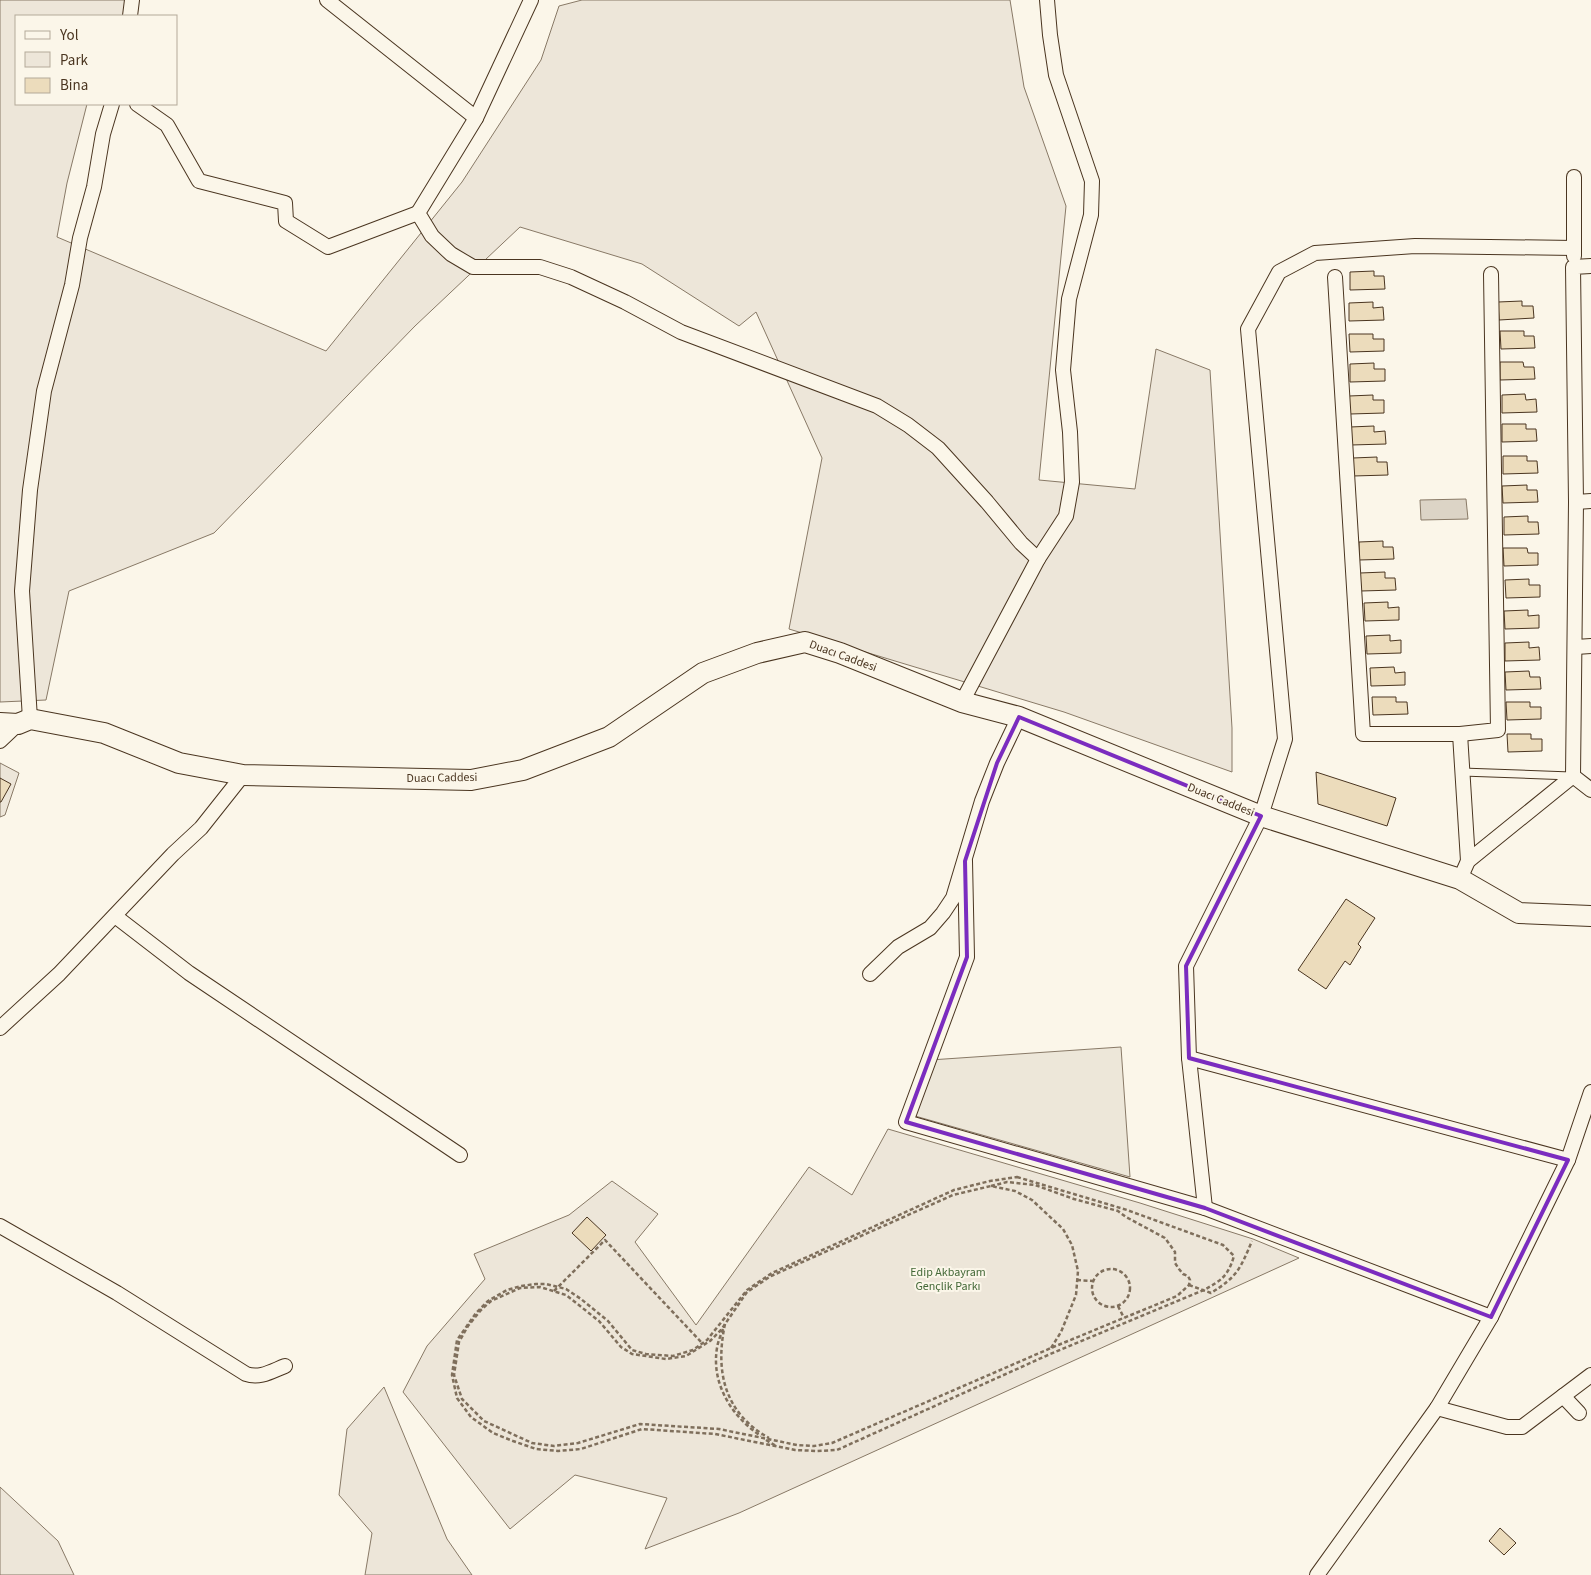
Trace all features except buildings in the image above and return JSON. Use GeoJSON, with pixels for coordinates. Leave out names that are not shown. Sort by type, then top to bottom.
{"type":"FeatureCollection","features":[{"type":"Feature","properties":{"kind":"street"},"geometry":{"type":"LineString","coordinates":[[130,15],[132,0]]}},
{"type":"Feature","properties":{"kind":"street"},"geometry":{"type":"LineString","coordinates":[[327,0],[476,118]]}},
{"type":"Feature","properties":{"kind":"street"},"geometry":{"type":"LineString","coordinates":[[962,702],[1038,559],[1066,516],[1072,482],[1070,432],[1063,370],[1069,299],[1091,215],[1092,181],[1056,76],[1047,0]]}},
{"type":"Feature","properties":{"kind":"street"},"geometry":{"type":"LineString","coordinates":[[137,105],[166,125],[199,181],[286,203],[286,221],[328,247],[418,213],[476,118],[526,3]]}},
{"type":"Feature","properties":{"kind":"street"},"geometry":{"type":"LineString","coordinates":[[0,741],[16,722],[22,592],[30,490],[44,391],[72,285],[80,238],[94,187],[103,134],[112,105]]}},
{"type":"Feature","properties":{"kind":"street"},"geometry":{"type":"LineString","coordinates":[[1460,879],[1468,861],[1573,776],[1576,647],[1574,177]]}},
{"type":"Feature","properties":{"kind":"street"},"geometry":{"type":"LineString","coordinates":[[418,213],[432,236],[451,254],[473,267],[540,267],[571,277],[625,302],[681,332],[876,406],[908,425],[938,448],[987,502],[1021,544],[1038,559]]}},
{"type":"Feature","properties":{"kind":"street"},"geometry":{"type":"LineString","coordinates":[[1205,1208],[1189,1058],[1186,966],[1261,816],[1285,739],[1248,330],[1279,272],[1315,253],[1415,246],[1574,248]]}},
{"type":"Feature","properties":{"kind":"street"},"geometry":{"type":"LineString","coordinates":[[1573,266],[1591,266]]}},
{"type":"Feature","properties":{"kind":"street"},"geometry":{"type":"LineString","coordinates":[[1336,277],[1363,734],[1460,734],[1498,730],[1491,274]]}},
{"type":"Feature","properties":{"kind":"street"},"geometry":{"type":"LineString","coordinates":[[1576,502],[1591,501]]}},
{"type":"Feature","properties":{"kind":"street","name":"Duacı Caddesi"},"geometry":{"type":"LineString","coordinates":[[16,722],[104,733],[179,763],[243,775],[472,780],[523,770],[609,737],[703,673],[757,653],[805,642],[962,702],[1019,717],[1261,816],[1460,879],[1518,913],[1591,916]]}},
{"type":"Feature","properties":{"kind":"street"},"geometry":{"type":"LineString","coordinates":[[1576,647],[1591,646]]}},
{"type":"Feature","properties":{"kind":"street"},"geometry":{"type":"LineString","coordinates":[[870,974],[898,947],[930,928],[953,898],[982,802],[997,762],[1019,717]]}},
{"type":"Feature","properties":{"kind":"street"},"geometry":{"type":"LineString","coordinates":[[1460,734],[1468,861]]}},
{"type":"Feature","properties":{"kind":"street"},"geometry":{"type":"LineString","coordinates":[[0,1028],[58,974],[173,854],[201,828],[243,775]]}},
{"type":"Feature","properties":{"kind":"street"},"geometry":{"type":"LineString","coordinates":[[1573,776],[1591,790]]}},
{"type":"Feature","properties":{"kind":"street"},"geometry":{"type":"LineString","coordinates":[[965,862],[967,957],[906,1122],[1205,1208],[1491,1317]]}},
{"type":"Feature","properties":{"kind":"street"},"geometry":{"type":"LineString","coordinates":[[115,916],[189,973],[460,1155]]}},
{"type":"Feature","properties":{"kind":"street"},"geometry":{"type":"LineString","coordinates":[[1189,1058],[1568,1160]]}},
{"type":"Feature","properties":{"kind":"street"},"geometry":{"type":"LineString","coordinates":[[1317,1575],[1437,1408],[1491,1317],[1568,1160],[1591,1092]]}},
{"type":"Feature","properties":{"kind":"street"},"geometry":{"type":"LineString","coordinates":[[0,1226],[117,1293],[246,1374],[257,1376],[285,1366]]}},
{"type":"Feature","properties":{"kind":"street"},"geometry":{"type":"LineString","coordinates":[[1437,1408],[1507,1427],[1522,1427],[1591,1375]]}},
{"type":"Feature","properties":{"kind":"street"},"geometry":{"type":"LineString","coordinates":[[1563,1396],[1579,1413]]}},
{"type":"Feature","properties":{"kind":"lane"},"geometry":{"type":"LineString","coordinates":[[1462,772],[1573,776]]}},
{"type":"Feature","properties":{"kind":"path"},"geometry":{"type":"LineString","coordinates":[[991,1186],[954,1195],[772,1276],[747,1292],[725,1324],[710,1341],[703,1344],[693,1350],[673,1356],[646,1354],[632,1350],[608,1321],[566,1289],[546,1284],[536,1284],[507,1290],[488,1301],[476,1313],[457,1340],[452,1374],[457,1398],[472,1417],[493,1433],[536,1449],[558,1451],[581,1449],[642,1430],[715,1434],[777,1447],[817,1451],[837,1450],[1048,1355],[1204,1290],[1222,1280],[1230,1269],[1234,1256],[1223,1245],[1126,1210],[1017,1177],[990,1181],[954,1190],[772,1273],[747,1290],[715,1332],[703,1344],[686,1356],[666,1359],[632,1354],[622,1347],[599,1321],[566,1295],[540,1287],[520,1288],[491,1301],[468,1326],[459,1342],[454,1375],[462,1399],[484,1422],[532,1443],[554,1446],[578,1443],[640,1424],[719,1429],[797,1445],[832,1444],[1177,1296],[1189,1285],[1190,1280],[1175,1263],[1175,1252],[1166,1238],[1126,1218],[1118,1211],[1074,1199],[1034,1185],[1007,1182],[991,1186]]}},
{"type":"Feature","properties":{"kind":"path"},"geometry":{"type":"LineString","coordinates":[[991,1186],[1016,1191],[1032,1200],[1063,1229],[1072,1245],[1078,1271],[1076,1295],[1052,1348]]}},
{"type":"Feature","properties":{"kind":"path"},"geometry":{"type":"LineString","coordinates":[[1189,1285],[1211,1293],[1229,1282],[1240,1269],[1257,1228]]}},
{"type":"Feature","properties":{"kind":"path"},"geometry":{"type":"LineString","coordinates":[[554,1291],[604,1240],[703,1344]]}},
{"type":"Feature","properties":{"kind":"path"},"geometry":{"type":"LineString","coordinates":[[1110,1268],[1119,1270],[1129,1282],[1128,1298],[1118,1306],[1106,1307],[1098,1302],[1093,1295],[1093,1281],[1102,1271],[1110,1268]]}},
{"type":"Feature","properties":{"kind":"path"},"geometry":{"type":"LineString","coordinates":[[1077,1280],[1093,1281]]}},
{"type":"Feature","properties":{"kind":"path"},"geometry":{"type":"LineString","coordinates":[[1118,1306],[1124,1318]]}},
{"type":"Feature","properties":{"kind":"path"},"geometry":{"type":"LineString","coordinates":[[726,1317],[721,1344],[721,1370],[726,1390],[747,1422],[758,1432],[772,1440]]}},
{"type":"Feature","properties":{"kind":"path"},"geometry":{"type":"LineString","coordinates":[[725,1324],[717,1348],[716,1368],[721,1387],[730,1406],[741,1422],[777,1447]]}},
{"type":"Feature","properties":{"kind":"highlighted area"},"geometry":{"type":"Polygon","coordinates":[[[1019,717],[1261,816],[1186,966],[1189,1058],[1568,1160],[1491,1317],[1205,1208],[906,1122],[967,957],[965,861],[997,763],[1019,717]]]}},
{"type":"Feature","properties":{"kind":"green space"},"geometry":{"type":"Polygon","coordinates":[[[0,0],[139,0],[123,15],[15,15],[15,105],[87,105],[67,183],[57,237],[326,351],[462,182],[541,60],[559,6],[582,0],[1010,0],[1024,87],[1066,206],[1039,480],[1135,489],[1156,349],[1210,370],[1232,728],[1232,772],[1064,712],[789,629],[822,458],[756,312],[739,326],[642,264],[520,227],[415,326],[214,533],[69,591],[46,700],[0,702],[0,0]]]}},
{"type":"Feature","properties":{"kind":"green space"},"geometry":{"type":"Polygon","coordinates":[[[0,763],[19,773],[5,815],[0,817],[0,763]]]}},
{"type":"Feature","properties":{"kind":"green space","name":"Edip Akbayram Gençlik Parkı"},"geometry":{"type":"Polygon","coordinates":[[[888,1129],[1140,1203],[1253,1239],[1299,1258],[739,1513],[645,1549],[667,1498],[575,1475],[510,1529],[403,1392],[427,1346],[485,1279],[474,1254],[569,1215],[612,1181],[658,1214],[635,1242],[696,1325],[809,1167],[852,1195],[888,1129]]]}},
{"type":"Feature","properties":{"kind":"green space"},"geometry":{"type":"Polygon","coordinates":[[[384,1387],[447,1539],[472,1575],[365,1575],[372,1533],[339,1495],[347,1429],[384,1387]]]}},
{"type":"Feature","properties":{"kind":"green space"},"geometry":{"type":"Polygon","coordinates":[[[0,1487],[58,1541],[74,1575],[0,1575],[0,1487]]]}},
{"type":"Feature","properties":{"kind":"shaded area"},"geometry":{"type":"Polygon","coordinates":[[[1466,499],[1468,519],[1421,520],[1420,500],[1466,499]]]}},
{"type":"Feature","properties":{"kind":"shaded area"},"geometry":{"type":"Polygon","coordinates":[[[1121,1047],[1130,1177],[915,1116],[930,1060],[1121,1047]]]}}]}
